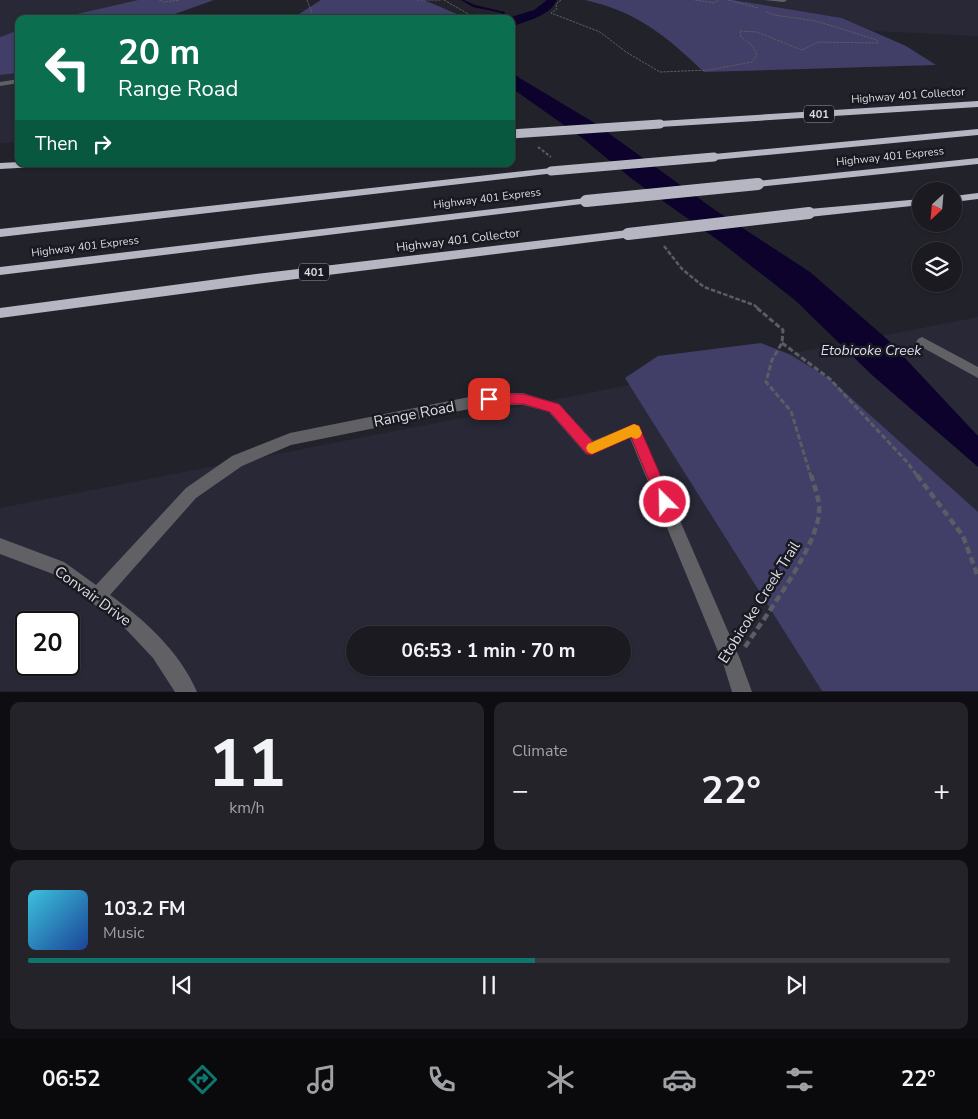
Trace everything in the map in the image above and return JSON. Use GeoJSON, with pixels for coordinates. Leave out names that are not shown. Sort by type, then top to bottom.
{"type":"FeatureCollection","features":[{"type":"Feature","properties":{"kind":"highway","name":"Highway 401 Collector"},"geometry":{"type":"LineString","coordinates":[[515,134],[978,104]]}},
{"type":"Feature","properties":{"kind":"highway","name":"Highway 401 Express"},"geometry":{"type":"LineString","coordinates":[[0,233],[551,171],[978,132]]}},
{"type":"Feature","properties":{"kind":"highway","name":"Highway 401 Express"},"geometry":{"type":"LineString","coordinates":[[0,271],[586,201],[978,161]]}},
{"type":"Feature","properties":{"kind":"highway"},"geometry":{"type":"LineString","coordinates":[[0,166],[15,165]]}},
{"type":"Feature","properties":{"kind":"highway"},"geometry":{"type":"LineString","coordinates":[[962,198],[978,196]]}},
{"type":"Feature","properties":{"kind":"highway","name":"Highway 401 Collector"},"geometry":{"type":"LineString","coordinates":[[0,313],[256,279],[628,234],[912,203]]}},
{"type":"Feature","properties":{"kind":"street"},"geometry":{"type":"LineString","coordinates":[[767,0],[784,0]]}},
{"type":"Feature","properties":{"kind":"street"},"geometry":{"type":"LineString","coordinates":[[0,84],[15,82]]}},
{"type":"Feature","properties":{"kind":"street"},"geometry":{"type":"LineString","coordinates":[[922,342],[978,373]]}},
{"type":"Feature","properties":{"kind":"street","name":"Range Road"},"geometry":{"type":"LineString","coordinates":[[97,596],[191,493],[237,461],[290,439],[489,399],[523,399],[554,408],[591,449],[634,430],[733,666],[742,692]]}},
{"type":"Feature","properties":{"kind":"street","name":"Convair Drive"},"geometry":{"type":"LineString","coordinates":[[0,546],[58,568],[127,618],[160,651],[188,692]]}},
{"type":"Feature","properties":{"kind":"path"},"geometry":{"type":"LineString","coordinates":[[159,0],[164,2],[180,0]]}},
{"type":"Feature","properties":{"kind":"path"},"geometry":{"type":"LineString","coordinates":[[307,0],[313,15]]}},
{"type":"Feature","properties":{"kind":"path"},"geometry":{"type":"LineString","coordinates":[[417,0],[442,0],[470,15]]}},
{"type":"Feature","properties":{"kind":"path"},"geometry":{"type":"LineString","coordinates":[[561,0],[556,4],[557,8],[551,13],[600,32],[626,52],[660,72],[708,70],[752,62],[757,55],[754,46],[742,38],[740,31],[752,30],[762,32],[770,38],[802,50],[818,42],[878,43],[877,40],[816,21],[774,15],[745,3],[728,0]]}},
{"type":"Feature","properties":{"kind":"path"},"geometry":{"type":"LineString","coordinates":[[695,0],[714,3],[719,0]]}},
{"type":"Feature","properties":{"kind":"path"},"geometry":{"type":"LineString","coordinates":[[704,287],[754,305],[783,330],[782,343],[830,379],[906,462],[963,536],[978,577]]}},
{"type":"Feature","properties":{"kind":"path","name":"Etobicoke Creek Trail"},"geometry":{"type":"LineString","coordinates":[[733,666],[799,564],[816,529],[819,506],[791,411],[766,382],[772,360],[782,343]]}},
{"type":"Feature","properties":{"kind":"shaded area"},"geometry":{"type":"Polygon","coordinates":[[[0,0],[138,0],[72,15],[15,15],[15,31],[0,37],[0,0]]]}},
{"type":"Feature","properties":{"kind":"shaded area"},"geometry":{"type":"Polygon","coordinates":[[[138,0],[214,0],[172,15],[72,15],[138,0]]]}},
{"type":"Feature","properties":{"kind":"shaded area"},"geometry":{"type":"Polygon","coordinates":[[[321,0],[424,0],[458,15],[297,15],[321,0]]]}},
{"type":"Feature","properties":{"kind":"shaded area"},"geometry":{"type":"Polygon","coordinates":[[[585,0],[733,0],[842,18],[906,46],[936,65],[704,72],[677,47],[650,27],[621,11],[585,0]]]}},
{"type":"Feature","properties":{"kind":"shaded area"},"geometry":{"type":"Polygon","coordinates":[[[733,0],[978,0],[978,36],[873,31],[842,18],[733,0]]]}},
{"type":"Feature","properties":{"kind":"shaded area"},"geometry":{"type":"Polygon","coordinates":[[[15,31],[15,73],[0,75],[0,37],[15,31]]]}},
{"type":"Feature","properties":{"kind":"shaded area"},"geometry":{"type":"Polygon","coordinates":[[[15,73],[15,142],[0,143],[0,75],[15,73]]]}},
{"type":"Feature","properties":{"kind":"shaded area"},"geometry":{"type":"Polygon","coordinates":[[[978,317],[978,691],[0,691],[0,508],[978,317]]]}},
{"type":"Feature","properties":{"kind":"shaded area"},"geometry":{"type":"Polygon","coordinates":[[[761,343],[789,354],[830,379],[978,512],[978,691],[822,691],[625,378],[658,356],[761,343]]]}},
{"type":"Feature","properties":{"kind":"water"},"geometry":{"type":"Polygon","coordinates":[[[547,0],[557,0],[554,6],[543,14],[515,25],[515,16],[534,10],[547,0]]]}},
{"type":"Feature","properties":{"kind":"water","name":"Etobicoke Creek"},"geometry":{"type":"Polygon","coordinates":[[[515,74],[593,122],[715,210],[810,272],[888,340],[978,436],[978,467],[872,375],[796,301],[722,243],[632,179],[581,137],[515,90],[515,74]]]}},
{"type":"Feature","properties":{"kind":"waterway"},"geometry":{"type":"LineString","coordinates":[[462,0],[474,6],[504,12],[503,15]]}},
{"type":"Feature","properties":{"kind":"slow traffic"},"geometry":{"type":"LineString","coordinates":[[592,448],[634,430],[636,433]]}},
{"type":"Feature","properties":{"kind":"route"},"geometry":{"type":"LineString","coordinates":[[489,399],[523,399],[554,408],[591,449],[634,430],[665,502]]}}]}
